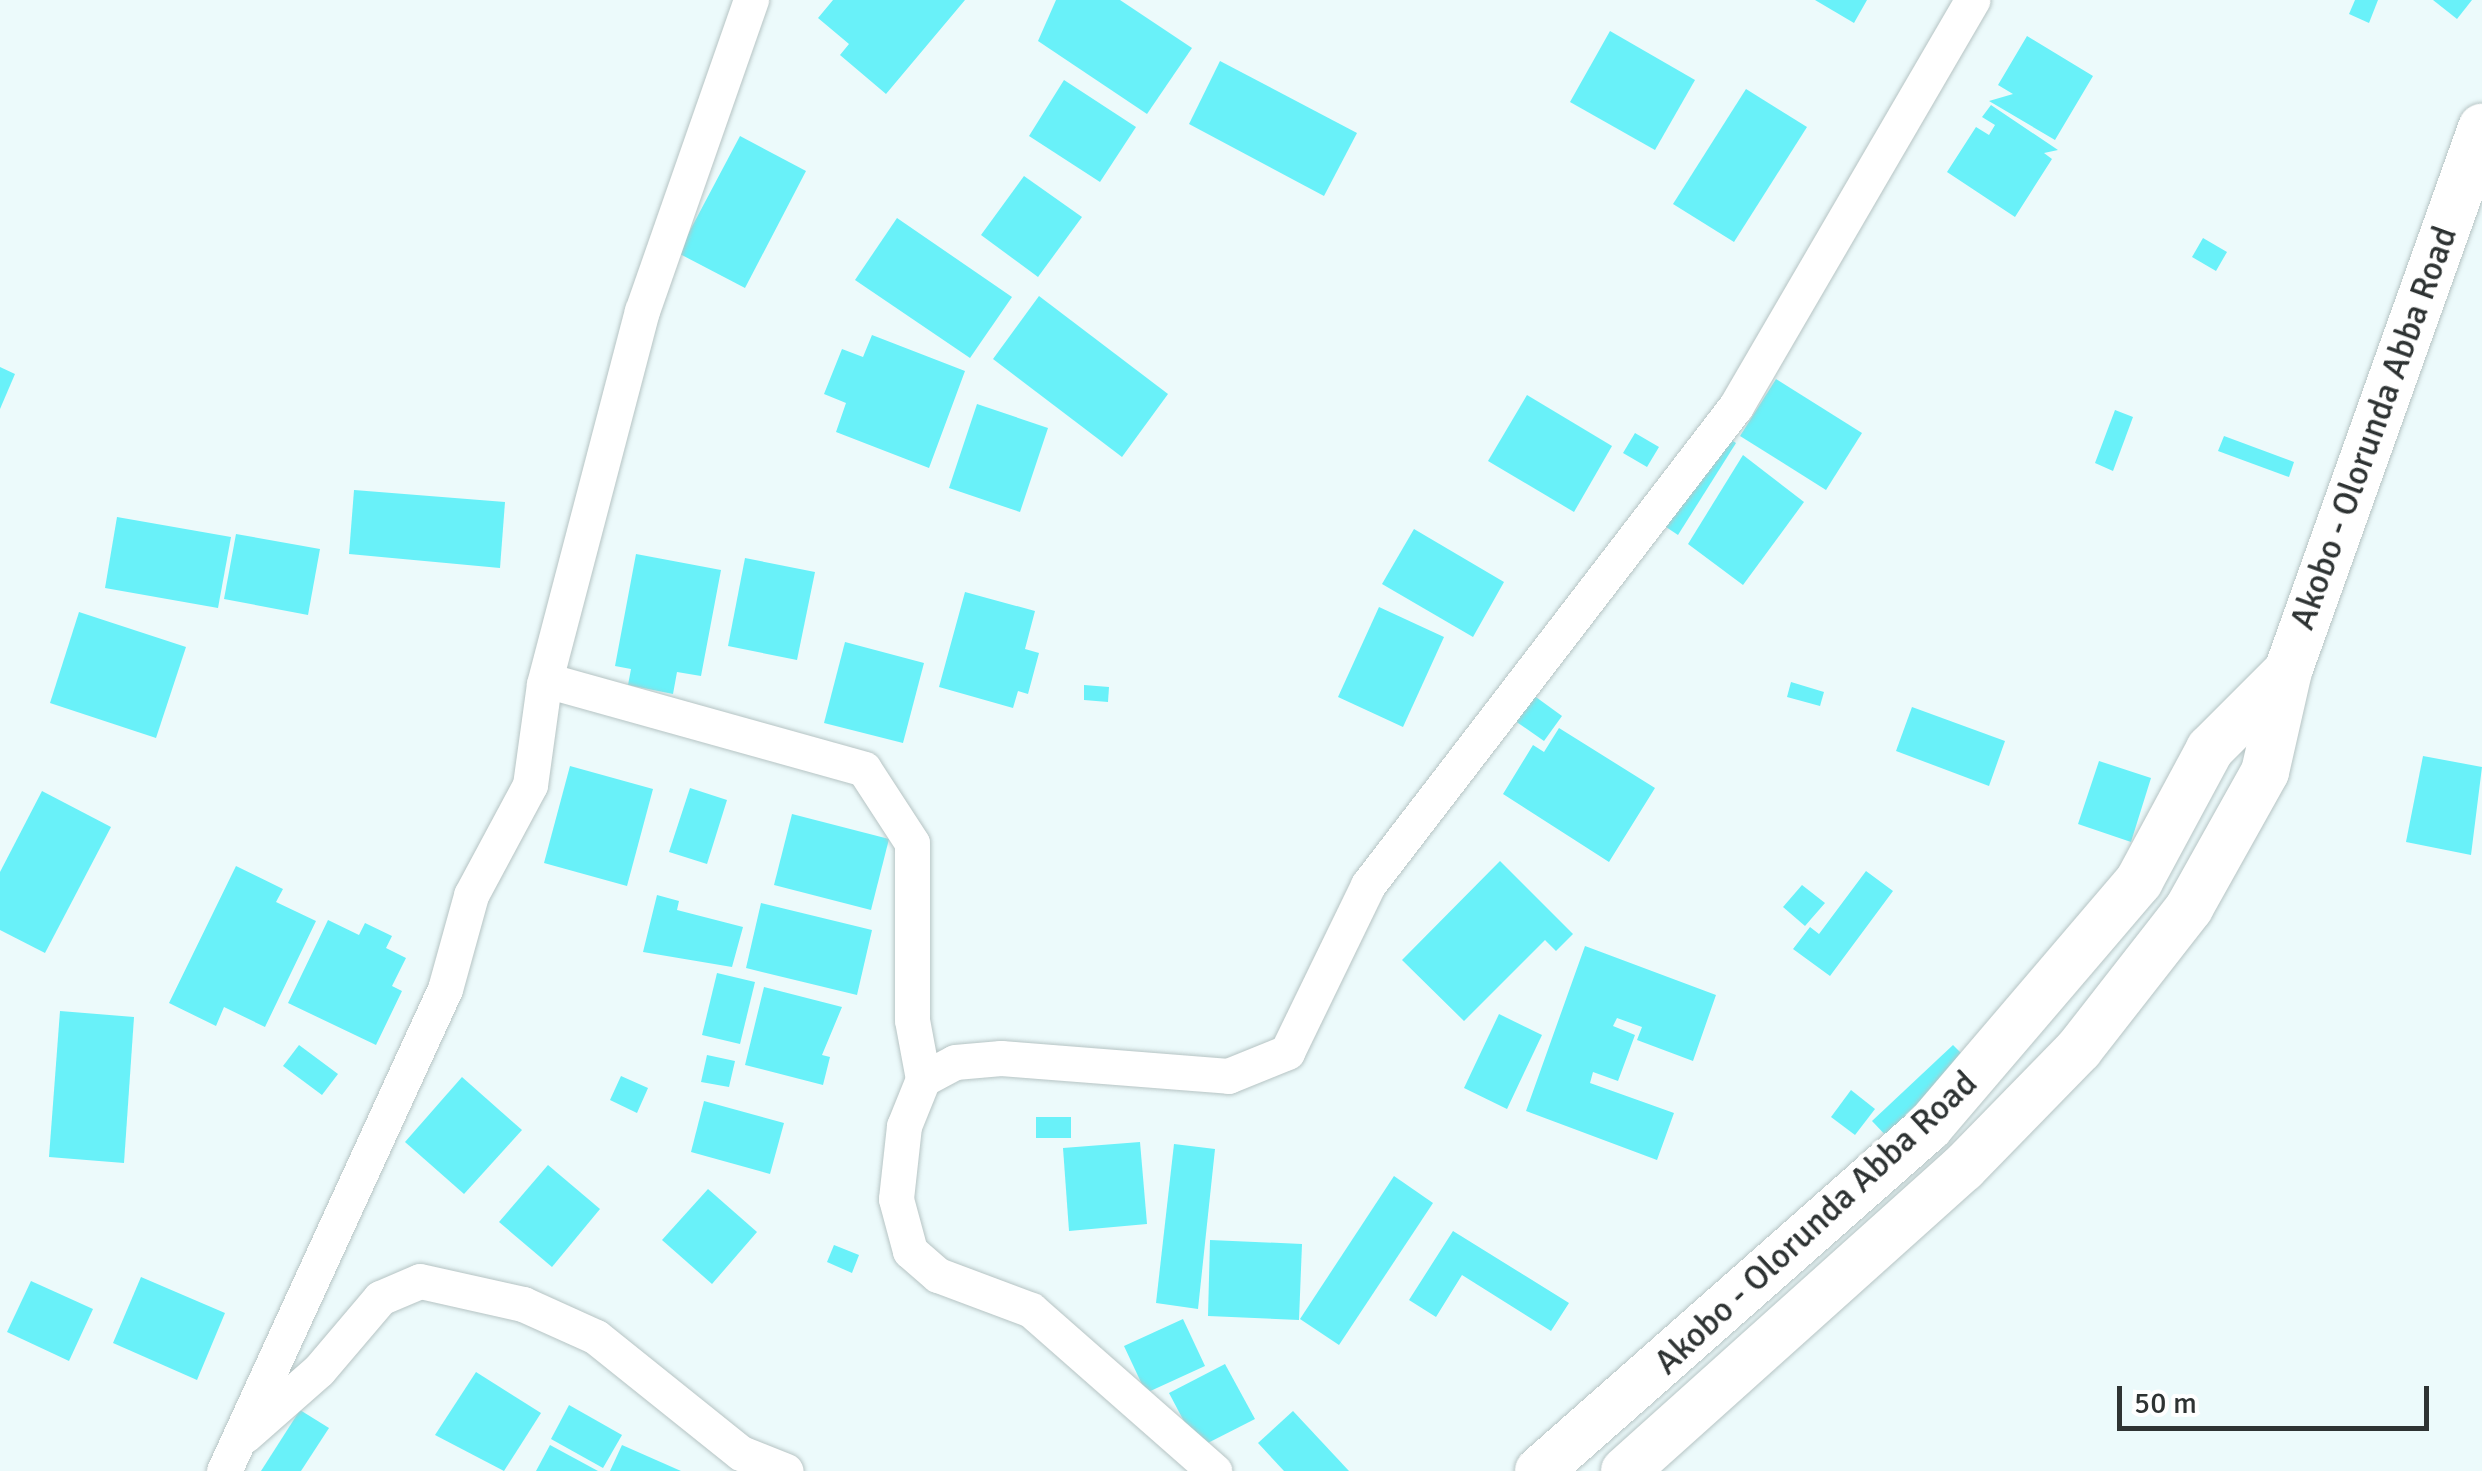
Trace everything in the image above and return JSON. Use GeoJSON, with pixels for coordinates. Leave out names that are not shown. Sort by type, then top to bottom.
{"type":"FeatureCollection","features":[{"type":"Feature","properties":{"kind":"main road","name":"Akobo - Olorunda Abba Road"},"geometry":{"type":"LineString","coordinates":[[1624,1471],[1949,1180],[2079,1049],[2189,908],[2265,772],[2288,671],[2482,128]]}},
{"type":"Feature","properties":{"kind":"main road","name":"Akobo - Olorunda Abba Road"},"geometry":{"type":"LineString","coordinates":[[1539,1471],[1930,1127],[2139,880],[2210,748],[2288,671]]}},
{"type":"Feature","properties":{"kind":"street"},"geometry":{"type":"LineString","coordinates":[[224,1471],[445,989],[471,895],[530,785],[546,680],[642,311],[751,0]]}},
{"type":"Feature","properties":{"kind":"street"},"geometry":{"type":"LineString","coordinates":[[923,1079],[955,1062],[1001,1058],[1228,1076],[1287,1052],[1368,885],[1736,406],[1972,0]]}},
{"type":"Feature","properties":{"kind":"street"},"geometry":{"type":"LineString","coordinates":[[546,680],[864,768],[912,842],[912,1020],[923,1079],[904,1126],[896,1198],[910,1251],[938,1274],[1031,1310],[1214,1471]]}},
{"type":"Feature","properties":{"kind":"street"},"geometry":{"type":"LineString","coordinates":[[241,1439],[319,1370],[380,1298],[420,1282],[522,1304],[596,1337],[740,1453],[786,1471]]}},
{"type":"Feature","properties":{"kind":"building"},"geometry":{"type":"Polygon","coordinates":[[[833,0],[965,0],[886,94],[840,55],[849,44],[818,18],[833,0]]]}},
{"type":"Feature","properties":{"kind":"building"},"geometry":{"type":"Polygon","coordinates":[[[1056,0],[1120,0],[1192,48],[1147,114],[1038,41],[1056,0]]]}},
{"type":"Feature","properties":{"kind":"building"},"geometry":{"type":"Polygon","coordinates":[[[1815,0],[1867,0],[1854,23],[1815,0]]]}},
{"type":"Feature","properties":{"kind":"building"},"geometry":{"type":"Polygon","coordinates":[[[2355,0],[2378,0],[2369,23],[2349,14],[2355,0]]]}},
{"type":"Feature","properties":{"kind":"building"},"geometry":{"type":"Polygon","coordinates":[[[2433,0],[2472,0],[2457,19],[2433,0]]]}},
{"type":"Feature","properties":{"kind":"building"},"geometry":{"type":"Polygon","coordinates":[[[1610,31],[1695,80],[1655,150],[1570,102],[1610,31]]]}},
{"type":"Feature","properties":{"kind":"building"},"geometry":{"type":"Polygon","coordinates":[[[2027,36],[2093,76],[2055,140],[1989,101],[2013,94],[1998,85],[2027,36]]]}},
{"type":"Feature","properties":{"kind":"building"},"geometry":{"type":"Polygon","coordinates":[[[1220,61],[1357,133],[1324,196],[1189,124],[1220,61]]]}},
{"type":"Feature","properties":{"kind":"building"},"geometry":{"type":"Polygon","coordinates":[[[1064,80],[1136,127],[1100,182],[1029,136],[1064,80]]]}},
{"type":"Feature","properties":{"kind":"building"},"geometry":{"type":"Polygon","coordinates":[[[1746,89],[1807,127],[1734,242],[1673,204],[1746,89]]]}},
{"type":"Feature","properties":{"kind":"building"},"geometry":{"type":"Polygon","coordinates":[[[1991,105],[2058,150],[2044,153],[2052,159],[2015,217],[1947,172],[1976,127],[1989,135],[1995,125],[1982,117],[1991,105]]]}},
{"type":"Feature","properties":{"kind":"building"},"geometry":{"type":"Polygon","coordinates":[[[740,136],[806,171],[745,288],[678,253],[740,136]]]}},
{"type":"Feature","properties":{"kind":"building"},"geometry":{"type":"Polygon","coordinates":[[[1024,176],[1082,217],[1038,277],[981,235],[1024,176]]]}},
{"type":"Feature","properties":{"kind":"building"},"geometry":{"type":"Polygon","coordinates":[[[897,218],[1012,297],[970,358],[855,280],[897,218]]]}},
{"type":"Feature","properties":{"kind":"building"},"geometry":{"type":"Polygon","coordinates":[[[2203,238],[2227,252],[2216,271],[2192,257],[2203,238]]]}},
{"type":"Feature","properties":{"kind":"building"},"geometry":{"type":"Polygon","coordinates":[[[1039,296],[1168,394],[1122,457],[993,359],[1039,296]]]}},
{"type":"Feature","properties":{"kind":"building"},"geometry":{"type":"Polygon","coordinates":[[[872,335],[965,371],[929,468],[836,432],[846,403],[824,394],[842,349],[863,357],[872,335]]]}},
{"type":"Feature","properties":{"kind":"building"},"geometry":{"type":"Polygon","coordinates":[[[0,367],[15,374],[0,409],[0,367]]]}},
{"type":"Feature","properties":{"kind":"building"},"geometry":{"type":"Polygon","coordinates":[[[1776,379],[1862,433],[1826,490],[1740,436],[1776,379]]]}},
{"type":"Feature","properties":{"kind":"building"},"geometry":{"type":"Polygon","coordinates":[[[1527,395],[1612,446],[1574,512],[1488,461],[1527,395]]]}},
{"type":"Feature","properties":{"kind":"building"},"geometry":{"type":"Polygon","coordinates":[[[977,404],[1048,428],[1020,512],[949,488],[977,404]]]}},
{"type":"Feature","properties":{"kind":"building"},"geometry":{"type":"Polygon","coordinates":[[[2115,410],[2133,417],[2113,471],[2095,463],[2115,410]]]}},
{"type":"Feature","properties":{"kind":"building"},"geometry":{"type":"Polygon","coordinates":[[[1717,431],[1736,443],[1678,535],[1660,523],[1717,431]]]}},
{"type":"Feature","properties":{"kind":"building"},"geometry":{"type":"Polygon","coordinates":[[[1635,433],[1659,447],[1647,467],[1623,453],[1635,433]]]}},
{"type":"Feature","properties":{"kind":"building"},"geometry":{"type":"Polygon","coordinates":[[[2224,436],[2294,462],[2289,477],[2218,451],[2224,436]]]}},
{"type":"Feature","properties":{"kind":"building"},"geometry":{"type":"Polygon","coordinates":[[[1743,455],[1804,502],[1743,585],[1688,544],[1743,455]]]}},
{"type":"Feature","properties":{"kind":"building"},"geometry":{"type":"Polygon","coordinates":[[[354,490],[505,502],[500,568],[349,554],[354,490]]]}},
{"type":"Feature","properties":{"kind":"building"},"geometry":{"type":"Polygon","coordinates":[[[117,517],[231,537],[218,608],[105,588],[117,517]]]}},
{"type":"Feature","properties":{"kind":"building"},"geometry":{"type":"Polygon","coordinates":[[[1414,529],[1504,582],[1473,637],[1382,584],[1414,529]]]}},
{"type":"Feature","properties":{"kind":"building"},"geometry":{"type":"Polygon","coordinates":[[[236,534],[320,549],[308,615],[224,599],[236,534]]]}},
{"type":"Feature","properties":{"kind":"building"},"geometry":{"type":"Polygon","coordinates":[[[636,554],[721,570],[701,676],[677,672],[673,694],[628,685],[631,669],[615,666],[636,554]]]}},
{"type":"Feature","properties":{"kind":"building"},"geometry":{"type":"Polygon","coordinates":[[[745,558],[815,572],[797,660],[728,646],[745,558]]]}},
{"type":"Feature","properties":{"kind":"building"},"geometry":{"type":"Polygon","coordinates":[[[965,592],[1035,611],[1025,649],[1039,653],[1028,694],[1018,691],[1013,708],[939,687],[965,592]]]}},
{"type":"Feature","properties":{"kind":"building"},"geometry":{"type":"Polygon","coordinates":[[[1379,607],[1444,637],[1403,727],[1338,697],[1379,607]]]}},
{"type":"Feature","properties":{"kind":"building"},"geometry":{"type":"Polygon","coordinates":[[[79,612],[186,647],[156,738],[50,703],[79,612]]]}},
{"type":"Feature","properties":{"kind":"building"},"geometry":{"type":"Polygon","coordinates":[[[845,642],[924,663],[903,743],[824,723],[845,642]]]}},
{"type":"Feature","properties":{"kind":"building"},"geometry":{"type":"Polygon","coordinates":[[[1791,682],[1824,692],[1820,706],[1787,697],[1791,682]]]}},
{"type":"Feature","properties":{"kind":"building"},"geometry":{"type":"Polygon","coordinates":[[[1084,685],[1109,687],[1108,702],[1084,700],[1084,685]]]}},
{"type":"Feature","properties":{"kind":"building"},"geometry":{"type":"Polygon","coordinates":[[[1529,692],[1562,716],[1544,741],[1511,718],[1529,692]]]}},
{"type":"Feature","properties":{"kind":"building"},"geometry":{"type":"Polygon","coordinates":[[[1912,707],[2005,741],[1989,786],[1896,751],[1912,707]]]}},
{"type":"Feature","properties":{"kind":"building"},"geometry":{"type":"Polygon","coordinates":[[[1559,728],[1655,788],[1609,862],[1503,794],[1533,745],[1544,752],[1559,728]]]}},
{"type":"Feature","properties":{"kind":"building"},"geometry":{"type":"Polygon","coordinates":[[[2423,756],[2482,767],[2471,855],[2406,842],[2423,756]]]}},
{"type":"Feature","properties":{"kind":"building"},"geometry":{"type":"Polygon","coordinates":[[[2099,761],[2151,778],[2131,842],[2078,824],[2099,761]]]}},
{"type":"Feature","properties":{"kind":"building"},"geometry":{"type":"Polygon","coordinates":[[[570,766],[653,789],[627,886],[544,863],[570,766]]]}},
{"type":"Feature","properties":{"kind":"building"},"geometry":{"type":"Polygon","coordinates":[[[690,788],[727,800],[707,864],[669,852],[690,788]]]}},
{"type":"Feature","properties":{"kind":"building"},"geometry":{"type":"Polygon","coordinates":[[[42,791],[111,827],[45,953],[0,930],[0,872],[42,791]]]}},
{"type":"Feature","properties":{"kind":"building"},"geometry":{"type":"Polygon","coordinates":[[[792,814],[889,839],[871,910],[774,885],[792,814]]]}},
{"type":"Feature","properties":{"kind":"building"},"geometry":{"type":"Polygon","coordinates":[[[1500,861],[1573,934],[1556,951],[1545,940],[1464,1021],[1402,960],[1500,861]]]}},
{"type":"Feature","properties":{"kind":"building"},"geometry":{"type":"Polygon","coordinates":[[[236,866],[283,889],[276,902],[316,921],[265,1027],[224,1007],[216,1026],[169,1003],[236,866]]]}},
{"type":"Feature","properties":{"kind":"building"},"geometry":{"type":"Polygon","coordinates":[[[1866,871],[1893,891],[1830,976],[1793,949],[1810,927],[1819,934],[1866,871]]]}},
{"type":"Feature","properties":{"kind":"building"},"geometry":{"type":"Polygon","coordinates":[[[1802,885],[1825,903],[1805,926],[1783,907],[1802,885]]]}},
{"type":"Feature","properties":{"kind":"building"},"geometry":{"type":"Polygon","coordinates":[[[657,895],[679,901],[677,910],[743,927],[732,967],[643,952],[657,895]]]}},
{"type":"Feature","properties":{"kind":"building"},"geometry":{"type":"Polygon","coordinates":[[[761,903],[872,930],[857,995],[746,968],[761,903]]]}},
{"type":"Feature","properties":{"kind":"building"},"geometry":{"type":"Polygon","coordinates":[[[328,920],[359,935],[365,923],[392,936],[386,948],[406,958],[392,986],[402,991],[376,1045],[288,1003],[328,920]]]}},
{"type":"Feature","properties":{"kind":"building"},"geometry":{"type":"Polygon","coordinates":[[[1585,946],[1716,995],[1693,1061],[1637,1040],[1642,1027],[1617,1018],[1613,1026],[1635,1035],[1618,1081],[1593,1072],[1590,1083],[1674,1113],[1657,1160],[1526,1111],[1585,946]]]}},
{"type":"Feature","properties":{"kind":"building"},"geometry":{"type":"Polygon","coordinates":[[[717,973],[755,982],[740,1044],[702,1035],[717,973]]]}},
{"type":"Feature","properties":{"kind":"building"},"geometry":{"type":"Polygon","coordinates":[[[764,987],[842,1007],[822,1055],[830,1057],[823,1085],[745,1065],[764,987]]]}},
{"type":"Feature","properties":{"kind":"building"},"geometry":{"type":"Polygon","coordinates":[[[60,1011],[134,1017],[124,1163],[49,1157],[60,1011]]]}},
{"type":"Feature","properties":{"kind":"building"},"geometry":{"type":"Polygon","coordinates":[[[1499,1014],[1542,1035],[1507,1109],[1464,1088],[1499,1014]]]}},
{"type":"Feature","properties":{"kind":"building"},"geometry":{"type":"Polygon","coordinates":[[[299,1045],[338,1074],[322,1095],[283,1066],[299,1045]]]}},
{"type":"Feature","properties":{"kind":"building"},"geometry":{"type":"Polygon","coordinates":[[[1953,1045],[1972,1064],[1891,1141],[1872,1121],[1953,1045]]]}},
{"type":"Feature","properties":{"kind":"building"},"geometry":{"type":"Polygon","coordinates":[[[707,1055],[735,1061],[729,1087],[701,1082],[707,1055]]]}},
{"type":"Feature","properties":{"kind":"building"},"geometry":{"type":"Polygon","coordinates":[[[621,1076],[648,1088],[637,1113],[610,1100],[621,1076]]]}},
{"type":"Feature","properties":{"kind":"building"},"geometry":{"type":"Polygon","coordinates":[[[462,1077],[522,1130],[464,1194],[405,1142],[462,1077]]]}},
{"type":"Feature","properties":{"kind":"building"},"geometry":{"type":"Polygon","coordinates":[[[1851,1090],[1875,1109],[1855,1135],[1831,1117],[1851,1090]]]}},
{"type":"Feature","properties":{"kind":"building"},"geometry":{"type":"Polygon","coordinates":[[[704,1101],[784,1123],[770,1174],[691,1152],[704,1101]]]}},
{"type":"Feature","properties":{"kind":"building"},"geometry":{"type":"Polygon","coordinates":[[[1036,1117],[1071,1117],[1071,1138],[1036,1138],[1036,1117]]]}},
{"type":"Feature","properties":{"kind":"building"},"geometry":{"type":"Polygon","coordinates":[[[1140,1142],[1147,1224],[1069,1231],[1063,1148],[1140,1142]]]}},
{"type":"Feature","properties":{"kind":"building"},"geometry":{"type":"Polygon","coordinates":[[[1174,1144],[1215,1149],[1198,1309],[1156,1303],[1174,1144]]]}},
{"type":"Feature","properties":{"kind":"building"},"geometry":{"type":"Polygon","coordinates":[[[548,1165],[600,1209],[552,1267],[499,1222],[548,1165]]]}},
{"type":"Feature","properties":{"kind":"building"},"geometry":{"type":"Polygon","coordinates":[[[1394,1176],[1433,1203],[1339,1345],[1300,1319],[1394,1176]]]}},
{"type":"Feature","properties":{"kind":"building"},"geometry":{"type":"Polygon","coordinates":[[[708,1189],[757,1232],[712,1284],[662,1240],[708,1189]]]}},
{"type":"Feature","properties":{"kind":"building"},"geometry":{"type":"Polygon","coordinates":[[[1453,1231],[1569,1303],[1551,1331],[1462,1275],[1436,1317],[1409,1300],[1453,1231]]]}},
{"type":"Feature","properties":{"kind":"building"},"geometry":{"type":"Polygon","coordinates":[[[1210,1240],[1302,1244],[1299,1320],[1208,1316],[1210,1240]]]}},
{"type":"Feature","properties":{"kind":"building"},"geometry":{"type":"Polygon","coordinates":[[[834,1245],[859,1255],[852,1273],[827,1262],[834,1245]]]}},
{"type":"Feature","properties":{"kind":"building"},"geometry":{"type":"Polygon","coordinates":[[[141,1277],[225,1313],[197,1380],[113,1343],[141,1277]]]}},
{"type":"Feature","properties":{"kind":"building"},"geometry":{"type":"Polygon","coordinates":[[[31,1281],[93,1309],[69,1361],[7,1332],[31,1281]]]}},
{"type":"Feature","properties":{"kind":"building"},"geometry":{"type":"Polygon","coordinates":[[[1183,1319],[1205,1366],[1146,1393],[1124,1346],[1183,1319]]]}},
{"type":"Feature","properties":{"kind":"building"},"geometry":{"type":"Polygon","coordinates":[[[1225,1364],[1255,1419],[1198,1448],[1169,1393],[1225,1364]]]}},
{"type":"Feature","properties":{"kind":"building"},"geometry":{"type":"Polygon","coordinates":[[[476,1372],[541,1413],[504,1471],[435,1435],[476,1372]]]}},
{"type":"Feature","properties":{"kind":"building"},"geometry":{"type":"Polygon","coordinates":[[[569,1405],[622,1435],[603,1468],[551,1439],[569,1405]]]}},
{"type":"Feature","properties":{"kind":"building"},"geometry":{"type":"Polygon","coordinates":[[[300,1410],[329,1428],[301,1471],[261,1471],[300,1410]]]}},
{"type":"Feature","properties":{"kind":"building"},"geometry":{"type":"Polygon","coordinates":[[[1293,1411],[1349,1471],[1284,1471],[1258,1443],[1293,1411]]]}},
{"type":"Feature","properties":{"kind":"building"},"geometry":{"type":"Polygon","coordinates":[[[550,1445],[598,1471],[536,1471],[550,1445]]]}},
{"type":"Feature","properties":{"kind":"building"},"geometry":{"type":"Polygon","coordinates":[[[622,1445],[681,1471],[610,1471],[622,1445]]]}}]}
